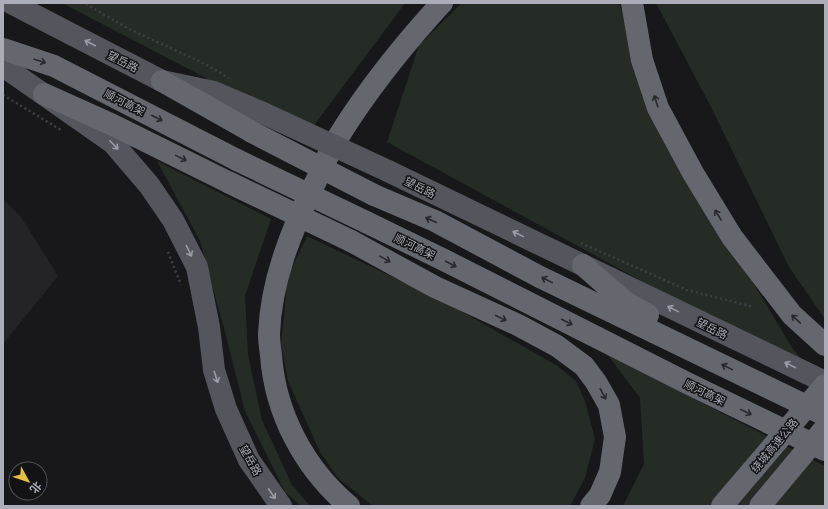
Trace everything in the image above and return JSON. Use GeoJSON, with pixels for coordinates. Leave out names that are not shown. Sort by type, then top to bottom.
{"type":"FeatureCollection","features":[{"type":"Feature","properties":{"kind":"highway"},"geometry":{"type":"LineString","coordinates":[[332,506],[316,489],[294,461],[277,429],[264,392],[258,359],[259,318],[263,282],[275,244],[292,203],[327,135],[383,53],[427,3]]}},
{"type":"Feature","properties":{"kind":"highway"},"geometry":{"type":"LineString","coordinates":[[349,506],[338,497],[314,470],[294,437],[280,405],[272,371],[269,334],[273,296],[282,259],[302,209],[334,144],[367,93],[400,50],[442,3]]}},
{"type":"Feature","properties":{"kind":"highway"},"geometry":{"type":"LineString","coordinates":[[632,3],[642,60],[658,108],[693,173],[732,237],[792,315],[825,345]]}},
{"type":"Feature","properties":{"kind":"highway","name":"顺河高架"},"geometry":{"type":"LineString","coordinates":[[3,49],[54,66],[237,160],[446,261],[689,384],[825,450]]}},
{"type":"Feature","properties":{"kind":"highway"},"geometry":{"type":"LineString","coordinates":[[162,80],[257,122],[374,195],[435,221],[540,277],[825,414]]}},
{"type":"Feature","properties":{"kind":"highway"},"geometry":{"type":"LineString","coordinates":[[44,94],[113,125],[351,241],[435,287],[518,325],[557,346],[584,366],[596,382],[609,405],[615,437],[610,472],[600,495],[591,506]]}},
{"type":"Feature","properties":{"kind":"highway"},"geometry":{"type":"LineString","coordinates":[[583,266],[624,301],[662,323],[700,354]]}},
{"type":"Feature","properties":{"kind":"highway","name":"绕城高速公路"},"geometry":{"type":"LineString","coordinates":[[722,506],[825,384]]}},
{"type":"Feature","properties":{"kind":"highway"},"geometry":{"type":"LineString","coordinates":[[760,506],[825,428]]}},
{"type":"Feature","properties":{"kind":"main road","name":"望岳路"},"geometry":{"type":"LineString","coordinates":[[11,3],[162,80]]}},
{"type":"Feature","properties":{"kind":"main road","name":"望岳路"},"geometry":{"type":"LineString","coordinates":[[3,66],[113,143],[149,185],[173,220],[197,267],[209,327],[214,370],[226,409],[249,460],[281,506]]}},
{"type":"Feature","properties":{"kind":"main road","name":"望岳路"},"geometry":{"type":"LineString","coordinates":[[257,122],[388,171],[825,384]]}},
{"type":"Feature","properties":{"kind":"path"},"geometry":{"type":"LineString","coordinates":[[86,4],[129,29],[205,64],[231,79]]}},
{"type":"Feature","properties":{"kind":"path"},"geometry":{"type":"LineString","coordinates":[[3,95],[67,134]]}},
{"type":"Feature","properties":{"kind":"path"},"geometry":{"type":"LineString","coordinates":[[580,242],[687,290],[754,307]]}},
{"type":"Feature","properties":{"kind":"path"},"geometry":{"type":"LineString","coordinates":[[166,246],[182,288]]}},
{"type":"Feature","properties":{"kind":"shaded area"},"geometry":{"type":"Polygon","coordinates":[[[62,3],[405,3],[309,132],[62,3]]]}},
{"type":"Feature","properties":{"kind":"shaded area"},"geometry":{"type":"Polygon","coordinates":[[[462,3],[619,3],[627,31],[737,256],[793,349],[816,376],[387,142],[419,45],[462,3]]]}},
{"type":"Feature","properties":{"kind":"shaded area"},"geometry":{"type":"Polygon","coordinates":[[[656,3],[825,3],[825,319],[789,267],[710,105],[656,3]]]}},
{"type":"Feature","properties":{"kind":"shaded area"},"geometry":{"type":"Polygon","coordinates":[[[157,161],[271,219],[245,296],[248,355],[262,420],[292,485],[310,506],[301,506],[285,492],[245,411],[200,241],[157,161]]]}},
{"type":"Feature","properties":{"kind":"shaded area"},"geometry":{"type":"Polygon","coordinates":[[[3,199],[21,217],[58,276],[3,344],[3,199]]]}},
{"type":"Feature","properties":{"kind":"shaded area"},"geometry":{"type":"Polygon","coordinates":[[[307,236],[443,301],[556,365],[576,381],[585,401],[595,439],[585,478],[570,506],[373,506],[338,478],[320,452],[288,381],[281,344],[288,276],[307,236]]]}},
{"type":"Feature","properties":{"kind":"shaded area"},"geometry":{"type":"Polygon","coordinates":[[[607,354],[825,466],[825,506],[623,506],[644,464],[640,398],[607,354]]]}}]}
